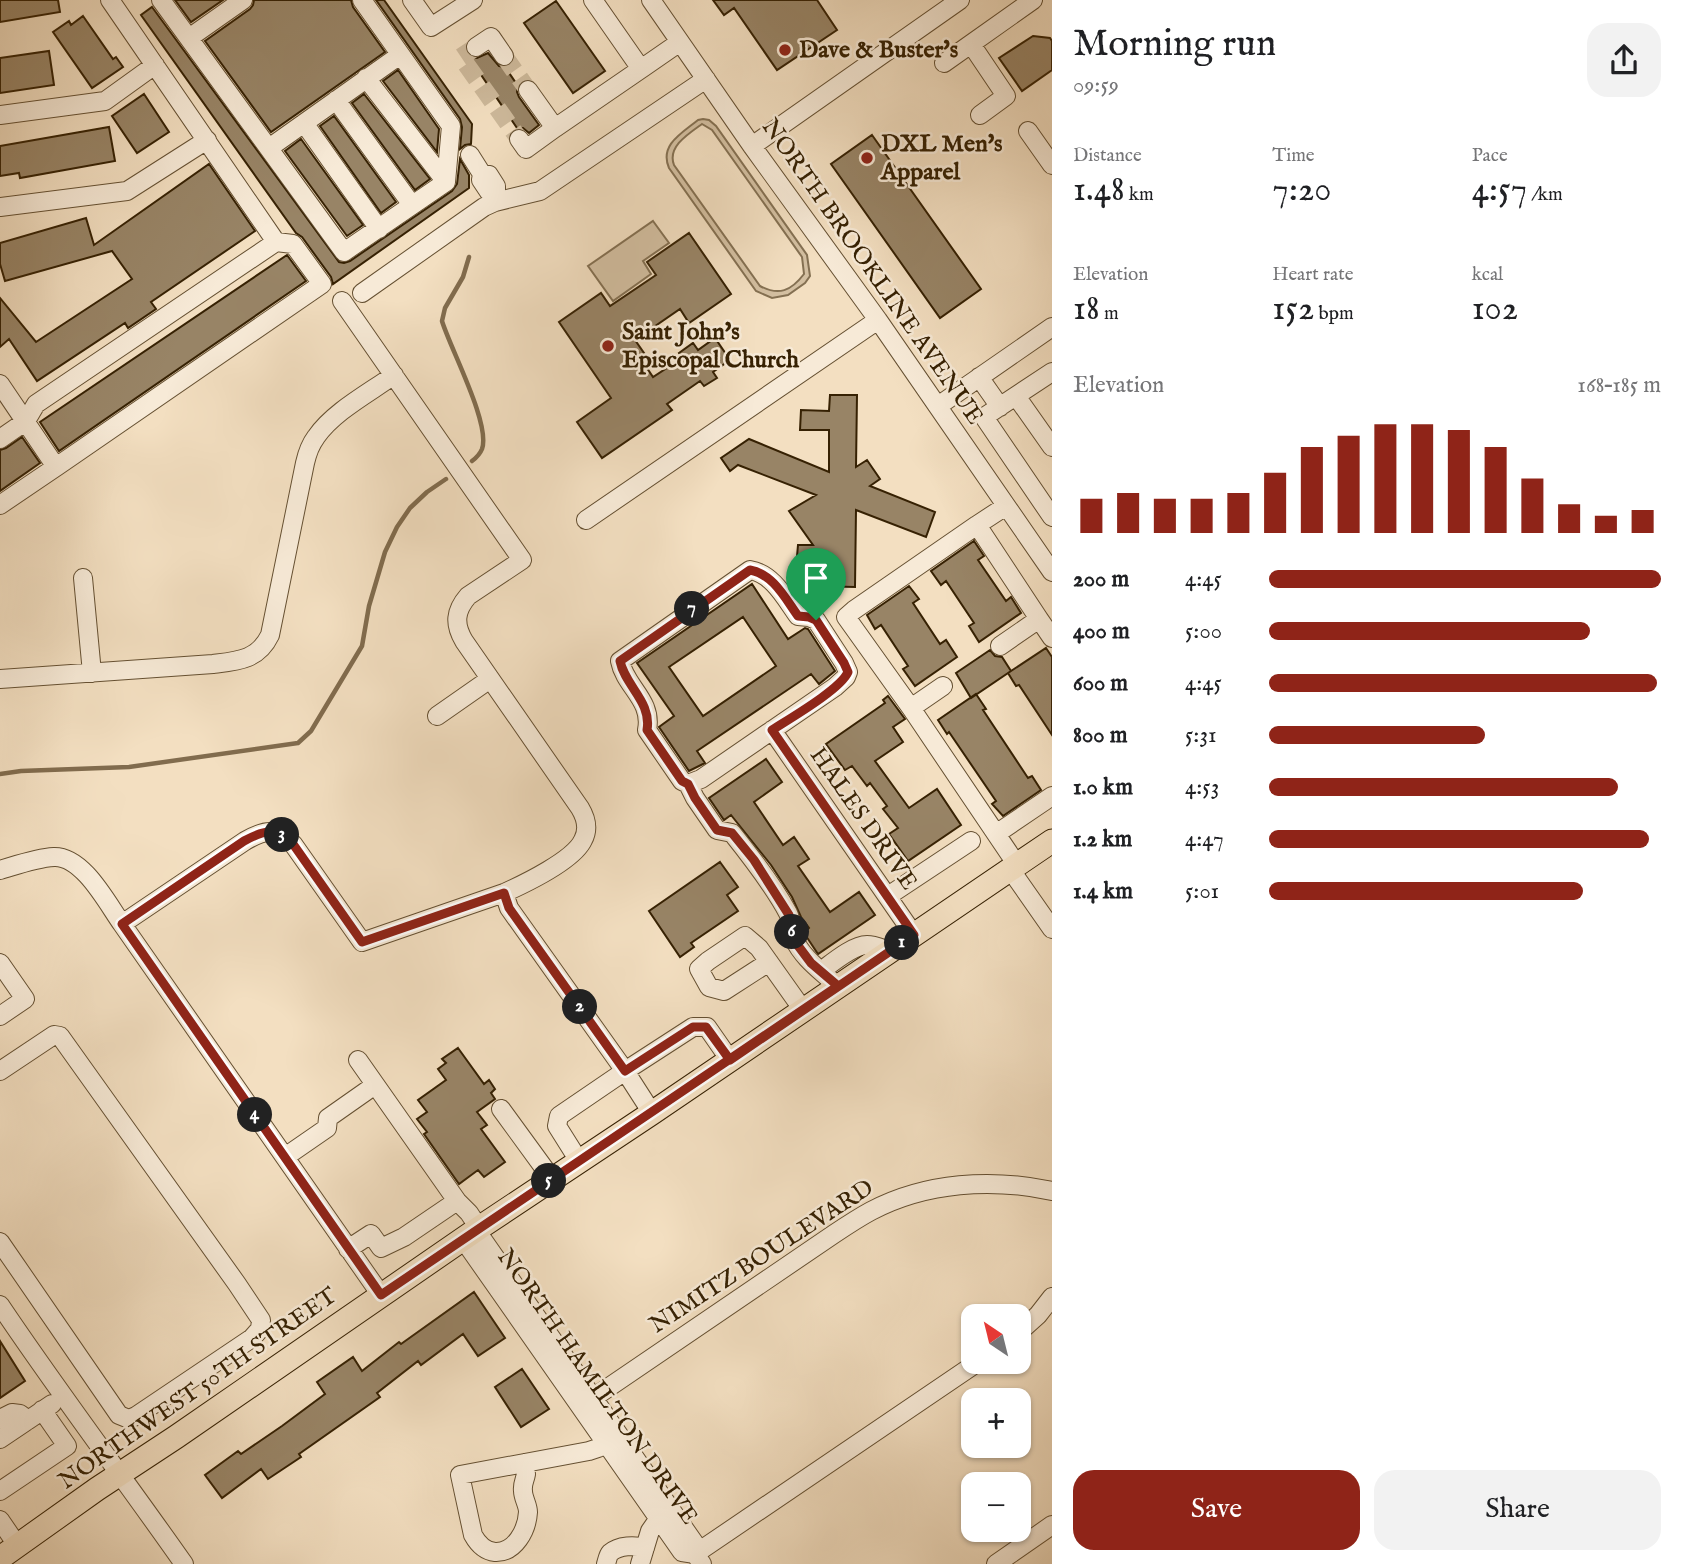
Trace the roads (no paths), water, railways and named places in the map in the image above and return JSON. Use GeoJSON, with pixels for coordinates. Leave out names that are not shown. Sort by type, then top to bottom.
{"type":"FeatureCollection","features":[{"type":"Feature","properties":{"kind":"main road","name":"NORTHWEST 50TH STREET"},"geometry":{"type":"LineString","coordinates":[[9,1551],[473,1232],[1052,841]]}},
{"type":"Feature","properties":{"kind":"street"},"geometry":{"type":"LineString","coordinates":[[110,0],[276,242]]}},
{"type":"Feature","properties":{"kind":"street"},"geometry":{"type":"LineString","coordinates":[[189,38],[243,0]]}},
{"type":"Feature","properties":{"kind":"street"},"geometry":{"type":"LineString","coordinates":[[362,0],[451,126],[446,182]]}},
{"type":"Feature","properties":{"kind":"street"},"geometry":{"type":"LineString","coordinates":[[412,0],[431,27],[473,0]]}},
{"type":"Feature","properties":{"kind":"street"},"geometry":{"type":"LineString","coordinates":[[593,0],[642,69]]}},
{"type":"Feature","properties":{"kind":"street","name":"NORTH BROOKLINE AVENUE"},"geometry":{"type":"LineString","coordinates":[[651,0],[1050,566]]}},
{"type":"Feature","properties":{"kind":"street"},"geometry":{"type":"LineString","coordinates":[[752,146],[960,0]]}},
{"type":"Feature","properties":{"kind":"street"},"geometry":{"type":"LineString","coordinates":[[944,64],[1033,0]]}},
{"type":"Feature","properties":{"kind":"street"},"geometry":{"type":"LineString","coordinates":[[170,3],[189,38],[344,252],[446,182]]}},
{"type":"Feature","properties":{"kind":"street"},"geometry":{"type":"LineString","coordinates":[[476,47],[491,37],[505,56]]}},
{"type":"Feature","properties":{"kind":"street"},"geometry":{"type":"LineString","coordinates":[[519,139],[526,149],[680,41]]}},
{"type":"Feature","properties":{"kind":"street"},"geometry":{"type":"LineString","coordinates":[[971,44],[1006,96],[980,115]]}},
{"type":"Feature","properties":{"kind":"street"},"geometry":{"type":"LineString","coordinates":[[269,148],[400,55]]}},
{"type":"Feature","properties":{"kind":"street"},"geometry":{"type":"LineString","coordinates":[[0,115],[105,101],[155,65]]}},
{"type":"Feature","properties":{"kind":"street"},"geometry":{"type":"LineString","coordinates":[[366,78],[446,182]]}},
{"type":"Feature","properties":{"kind":"street"},"geometry":{"type":"LineString","coordinates":[[362,293],[498,197],[540,191],[706,79]]}},
{"type":"Feature","properties":{"kind":"street"},"geometry":{"type":"LineString","coordinates":[[528,90],[555,128]]}},
{"type":"Feature","properties":{"kind":"street"},"geometry":{"type":"LineString","coordinates":[[336,100],[412,205]]}},
{"type":"Feature","properties":{"kind":"street"},"geometry":{"type":"LineString","coordinates":[[304,123],[379,229]]}},
{"type":"Feature","properties":{"kind":"street"},"geometry":{"type":"LineString","coordinates":[[1028,131],[1052,165]]}},
{"type":"Feature","properties":{"kind":"street"},"geometry":{"type":"LineString","coordinates":[[0,207],[127,191],[206,140]]}},
{"type":"Feature","properties":{"kind":"street"},"geometry":{"type":"LineString","coordinates":[[470,155],[482,174],[488,175],[496,186],[498,197]]}},
{"type":"Feature","properties":{"kind":"street"},"geometry":{"type":"LineString","coordinates":[[0,439],[26,421],[36,404],[276,242],[293,244],[322,284],[0,505]]}},
{"type":"Feature","properties":{"kind":"street"},"geometry":{"type":"LineString","coordinates":[[122,924],[244,841],[267,832],[276,832],[293,844],[362,942],[504,893],[543,873],[576,851],[583,841],[585,817],[580,808],[490,680],[459,633],[456,623],[461,604],[468,596],[522,560],[342,301]]}},
{"type":"Feature","properties":{"kind":"street"},"geometry":{"type":"LineString","coordinates":[[586,520],[878,320]]}},
{"type":"Feature","properties":{"kind":"street"},"geometry":{"type":"LineString","coordinates":[[938,406],[979,377],[1050,334]]}},
{"type":"Feature","properties":{"kind":"street"},"geometry":{"type":"LineString","coordinates":[[0,680],[236,661],[257,652],[265,645],[271,627],[309,449],[315,438],[336,416],[394,375]]}},
{"type":"Feature","properties":{"kind":"street"},"geometry":{"type":"LineString","coordinates":[[1051,375],[984,418],[1052,517]]}},
{"type":"Feature","properties":{"kind":"street"},"geometry":{"type":"LineString","coordinates":[[979,377],[1000,407]]}},
{"type":"Feature","properties":{"kind":"street"},"geometry":{"type":"LineString","coordinates":[[0,384],[56,467]]}},
{"type":"Feature","properties":{"kind":"street"},"geometry":{"type":"LineString","coordinates":[[1016,396],[1052,447]]}},
{"type":"Feature","properties":{"kind":"street"},"geometry":{"type":"LineString","coordinates":[[1006,506],[846,617],[996,834],[1052,929]]}},
{"type":"Feature","properties":{"kind":"street"},"geometry":{"type":"LineString","coordinates":[[977,525],[1052,638]]}},
{"type":"Feature","properties":{"kind":"street"},"geometry":{"type":"LineString","coordinates":[[688,784],[701,779],[835,687],[848,672],[816,620],[798,616],[774,583],[760,571],[750,570],[620,661],[622,670],[647,709],[647,730],[682,781],[688,784],[717,830],[732,833],[754,860],[789,915],[793,939],[811,963],[838,986]]}},
{"type":"Feature","properties":{"kind":"street"},"geometry":{"type":"LineString","coordinates":[[83,578],[92,673]]}},
{"type":"Feature","properties":{"kind":"street"},"geometry":{"type":"LineString","coordinates":[[1000,646],[1039,619]]}},
{"type":"Feature","properties":{"kind":"street"},"geometry":{"type":"LineString","coordinates":[[437,716],[490,680]]}},
{"type":"Feature","properties":{"kind":"street"},"geometry":{"type":"LineString","coordinates":[[911,708],[943,686]]}},
{"type":"Feature","properties":{"kind":"street","name":"HALES DRIVE"},"geometry":{"type":"LineString","coordinates":[[772,730],[914,935]]}},
{"type":"Feature","properties":{"kind":"street"},"geometry":{"type":"LineString","coordinates":[[996,834],[1052,796]]}},
{"type":"Feature","properties":{"kind":"street"},"geometry":{"type":"LineString","coordinates":[[888,897],[971,841]]}},
{"type":"Feature","properties":{"kind":"street"},"geometry":{"type":"LineString","coordinates":[[0,870],[55,857],[68,860],[92,881],[381,1295]]}},
{"type":"Feature","properties":{"kind":"street"},"geometry":{"type":"LineString","coordinates":[[504,893],[509,908],[652,1113]]}},
{"type":"Feature","properties":{"kind":"street"},"geometry":{"type":"LineString","coordinates":[[821,971],[863,945],[890,951]]}},
{"type":"Feature","properties":{"kind":"street"},"geometry":{"type":"LineString","coordinates":[[769,962],[803,1010]]}},
{"type":"Feature","properties":{"kind":"street"},"geometry":{"type":"LineString","coordinates":[[0,963],[24,999],[0,1016]]}},
{"type":"Feature","properties":{"kind":"street"},"geometry":{"type":"LineString","coordinates":[[579,1161],[556,1126],[559,1116],[625,1071],[693,1027],[706,1027],[730,1060]]}},
{"type":"Feature","properties":{"kind":"street"},"geometry":{"type":"LineString","coordinates":[[0,1071],[54,1035],[60,1036],[243,1293],[261,1320],[260,1329],[252,1338],[129,1419],[120,1415],[0,1242]]}},
{"type":"Feature","properties":{"kind":"street"},"geometry":{"type":"LineString","coordinates":[[358,1060],[468,1213],[473,1232]]}},
{"type":"Feature","properties":{"kind":"street"},"geometry":{"type":"LineString","coordinates":[[285,1157],[327,1128],[328,1118],[375,1085]]}},
{"type":"Feature","properties":{"kind":"street"},"geometry":{"type":"LineString","coordinates":[[502,1110],[552,1179]]}},
{"type":"Feature","properties":{"kind":"street","name":"NIMITZ BOULEVARD"},"geometry":{"type":"LineString","coordinates":[[593,1398],[872,1211],[930,1190],[968,1184],[1023,1186],[1052,1191]]}},
{"type":"Feature","properties":{"kind":"street"},"geometry":{"type":"LineString","coordinates":[[348,1250],[371,1234],[381,1248],[404,1237],[457,1200]]}},
{"type":"Feature","properties":{"kind":"street","name":"NORTH HAMILTON DRIVE"},"geometry":{"type":"LineString","coordinates":[[473,1232],[593,1398],[613,1439],[695,1544],[699,1559]]}},
{"type":"Feature","properties":{"kind":"street","name":"NORTH HAMILTON DRIVE"},"geometry":{"type":"LineString","coordinates":[[473,1232],[613,1439],[682,1552],[699,1559]]}},
{"type":"Feature","properties":{"kind":"street"},"geometry":{"type":"LineString","coordinates":[[1031,1321],[1052,1297]]}},
{"type":"Feature","properties":{"kind":"street"},"geometry":{"type":"LineString","coordinates":[[2,1313],[184,1564]]}},
{"type":"Feature","properties":{"kind":"street"},"geometry":{"type":"LineString","coordinates":[[699,1559],[961,1374]]}},
{"type":"Feature","properties":{"kind":"street"},"geometry":{"type":"LineString","coordinates":[[0,1439],[62,1396]]}},
{"type":"Feature","properties":{"kind":"street"},"geometry":{"type":"LineString","coordinates":[[0,1419],[12,1413],[35,1415],[67,1446],[0,1491]]}},
{"type":"Feature","properties":{"kind":"street"},"geometry":{"type":"LineString","coordinates":[[524,1463],[526,1474],[523,1493],[528,1511],[522,1535],[507,1549],[495,1552],[487,1550],[473,1535],[460,1475],[524,1463],[589,1451],[613,1439]]}},
{"type":"Feature","properties":{"kind":"street"},"geometry":{"type":"LineString","coordinates":[[646,1558],[652,1525],[659,1518]]}},
{"type":"Feature","properties":{"kind":"street"},"geometry":{"type":"LineString","coordinates":[[0,1520],[9,1551]]}},
{"type":"Feature","properties":{"kind":"street"},"geometry":{"type":"LineString","coordinates":[[996,1564],[1052,1525]]}},
{"type":"Feature","properties":{"kind":"street"},"geometry":{"type":"LineString","coordinates":[[606,1564],[613,1551],[633,1545],[646,1558]]}},
{"type":"Feature","properties":{"kind":"waterway"},"geometry":{"type":"LineString","coordinates":[[469,257],[463,277],[445,308],[442,321],[481,422],[482,449],[472,461]]}},
{"type":"Feature","properties":{"kind":"waterway"},"geometry":{"type":"LineString","coordinates":[[0,774],[129,767],[298,743],[311,731],[362,646],[369,606],[385,552],[397,527],[410,508],[446,479]]}},
{"type":"Feature","properties":{"kind":"tunnel"},"geometry":{"type":"LineString","coordinates":[[476,47],[461,57],[519,139]]}},
{"type":"Feature","properties":{"kind":"tunnel"},"geometry":{"type":"LineString","coordinates":[[504,56],[528,90]]}},
{"type":"Feature","properties":{"kind":"place","name":"Dave & Buster's"},"geometry":{"type":"Point","coordinates":[785,50]}},
{"type":"Feature","properties":{"kind":"place","name":"DXL Men's Apparel"},"geometry":{"type":"Point","coordinates":[867,158]}},
{"type":"Feature","properties":{"kind":"place","name":"Saint John's Episcopal Church"},"geometry":{"type":"Point","coordinates":[608,346]}}]}
